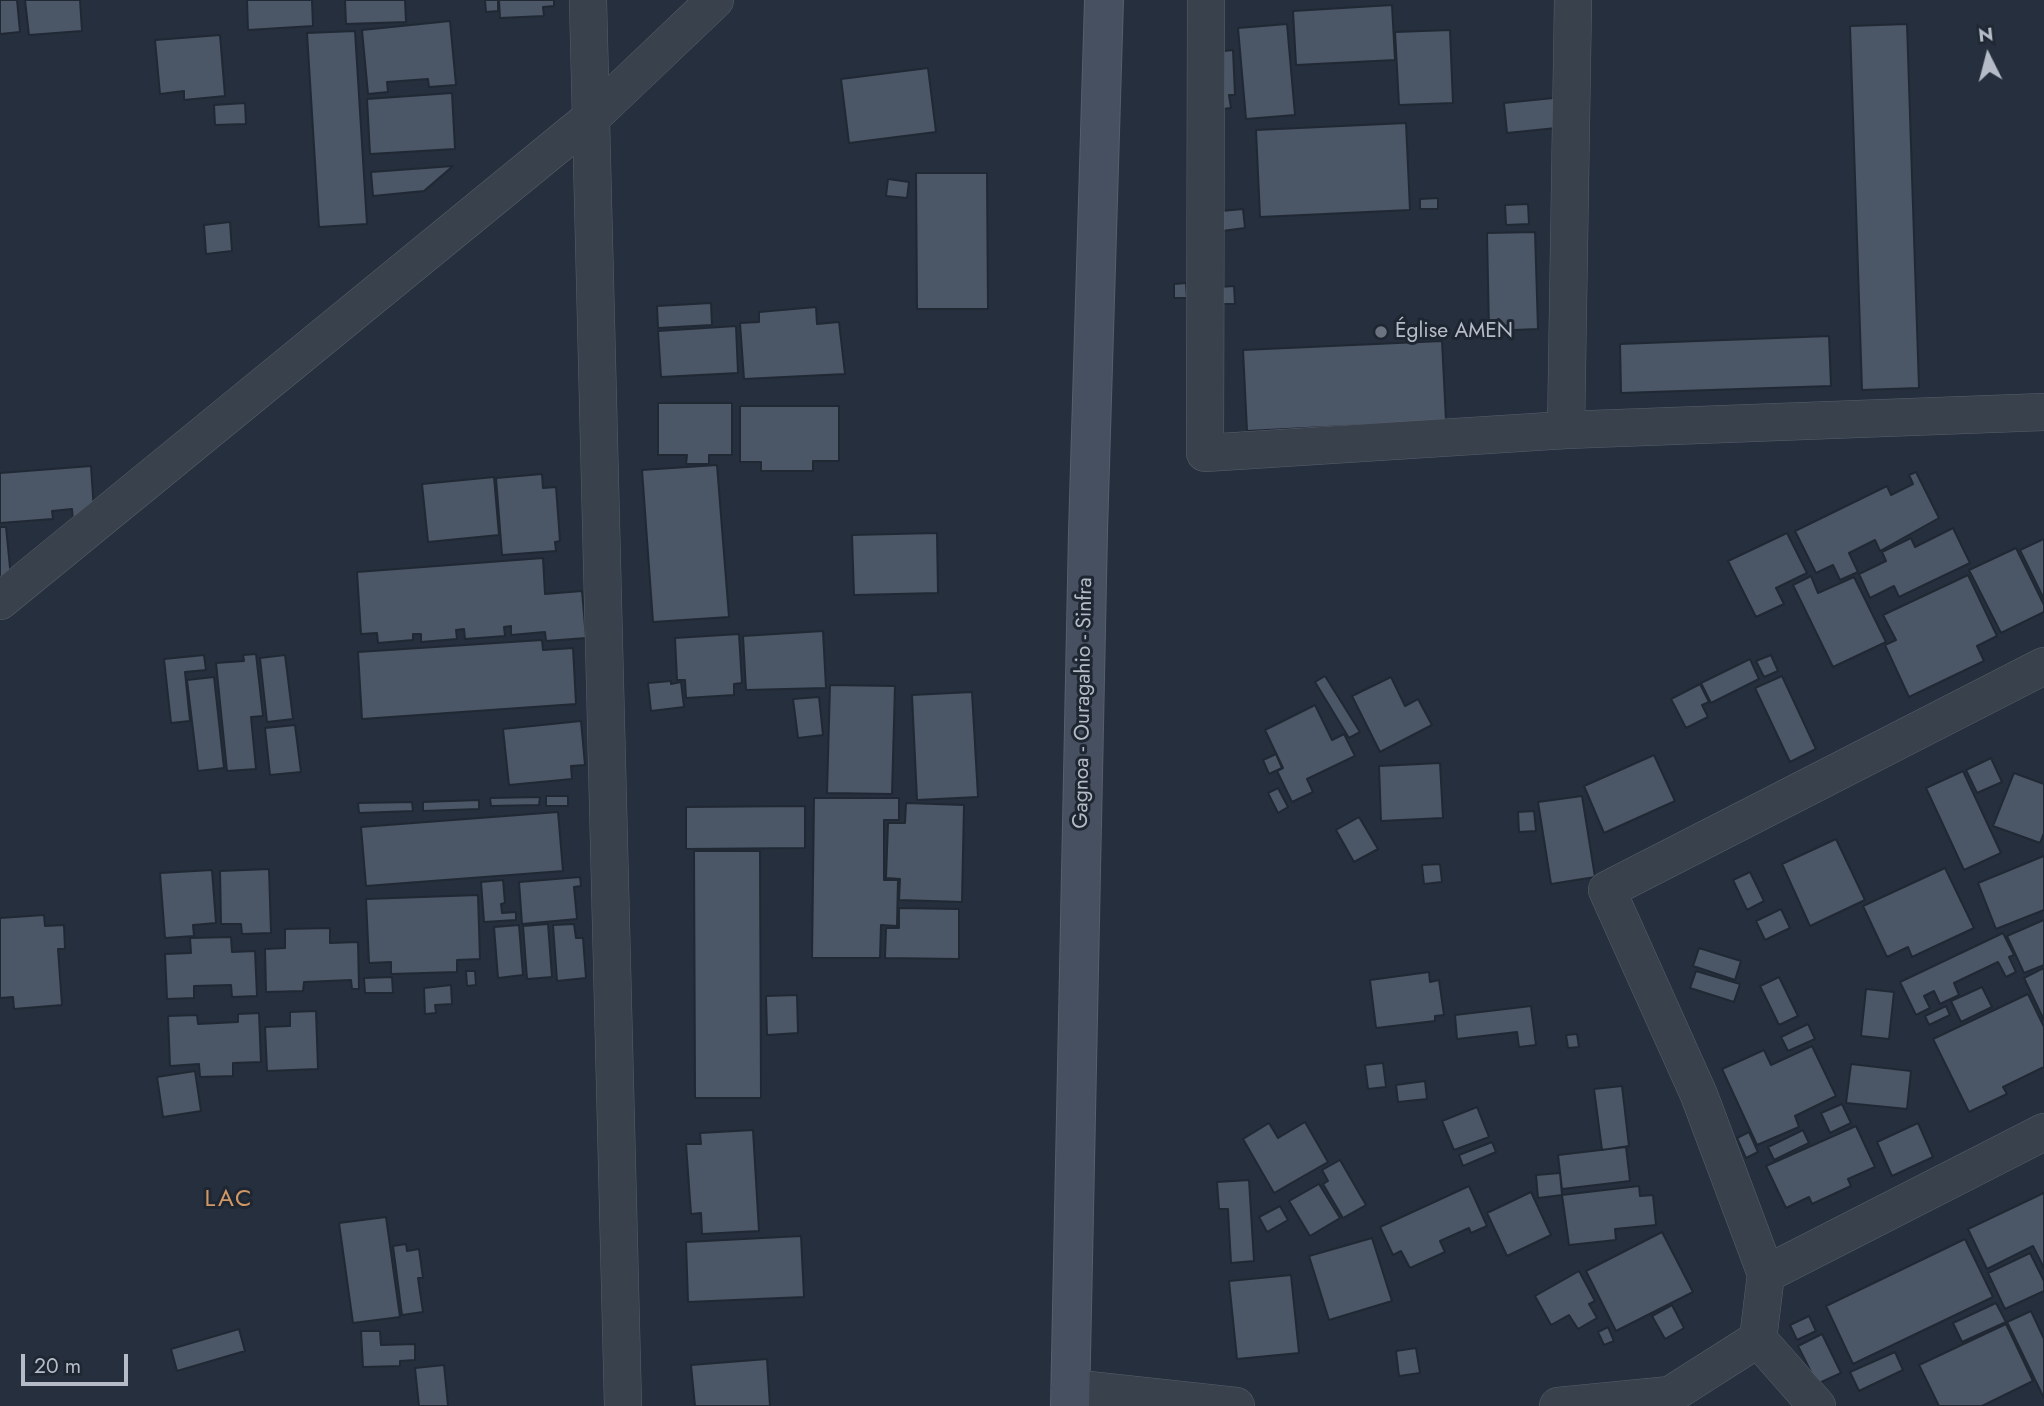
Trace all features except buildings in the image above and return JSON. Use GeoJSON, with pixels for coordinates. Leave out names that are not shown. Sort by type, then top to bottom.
{"type":"FeatureCollection","features":[{"type":"Feature","properties":{"kind":"main road","name":"Gagnoa - Ouragahio - Sinfra"},"geometry":{"type":"LineString","coordinates":[[1070,1397],[1087,546],[1104,0]]}},
{"type":"Feature","properties":{"kind":"street"},"geometry":{"type":"LineString","coordinates":[[588,0],[623,1406]]}},
{"type":"Feature","properties":{"kind":"street"},"geometry":{"type":"LineString","coordinates":[[0,601],[592,117],[715,0]]}},
{"type":"Feature","properties":{"kind":"street"},"geometry":{"type":"LineString","coordinates":[[1206,0],[1205,453],[1566,430],[2044,412]]}},
{"type":"Feature","properties":{"kind":"street"},"geometry":{"type":"LineString","coordinates":[[1566,430],[1573,0]]}},
{"type":"Feature","properties":{"kind":"street"},"geometry":{"type":"LineString","coordinates":[[1817,1406],[1758,1339],[1766,1274],[1699,1095],[1607,890],[2044,666]]}},
{"type":"Feature","properties":{"kind":"street"},"geometry":{"type":"LineString","coordinates":[[1766,1274],[2044,1132]]}},
{"type":"Feature","properties":{"kind":"street"},"geometry":{"type":"LineString","coordinates":[[1558,1406],[1670,1395],[1758,1339]]}},
{"type":"Feature","properties":{"kind":"street"},"geometry":{"type":"LineString","coordinates":[[1070,1397],[1236,1406]]}},
{"type":"Feature","properties":{"kind":"place","name":"Église AMEN"},"geometry":{"type":"Point","coordinates":[1381,332]}},
{"type":"Feature","properties":{"kind":"district","name":"LAC"},"geometry":{"type":"Point","coordinates":[229,1200]}}]}
